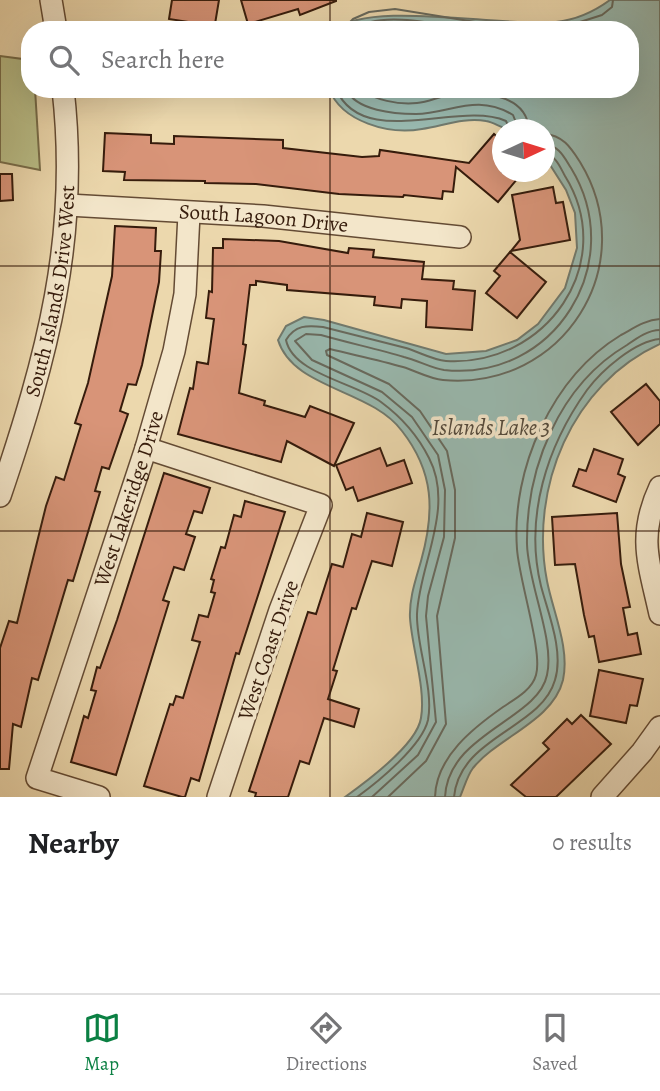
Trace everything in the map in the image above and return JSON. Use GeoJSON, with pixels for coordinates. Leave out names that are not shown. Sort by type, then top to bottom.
{"type":"FeatureCollection","features":[{"type":"Feature","properties":{"kind":"street"},"geometry":{"type":"LineString","coordinates":[[51,0],[54,21]]}},
{"type":"Feature","properties":{"kind":"street","name":"South Islands Drive West"},"geometry":{"type":"LineString","coordinates":[[1,492],[42,366],[60,282],[68,205],[69,138],[64,98]]}},
{"type":"Feature","properties":{"kind":"street","name":"South Lagoon Drive"},"geometry":{"type":"LineString","coordinates":[[68,205],[189,214],[263,216],[460,237]]}},
{"type":"Feature","properties":{"kind":"street","name":"West Lakeridge Drive"},"geometry":{"type":"LineString","coordinates":[[99,797],[37,778],[146,448],[174,351],[186,294],[189,214]]}},
{"type":"Feature","properties":{"kind":"street","name":"West Coast Drive"},"geometry":{"type":"LineString","coordinates":[[146,448],[321,505],[280,610],[218,797]]}},
{"type":"Feature","properties":{"kind":"street"},"geometry":{"type":"LineString","coordinates":[[660,487],[647,519],[647,553],[660,614]]}},
{"type":"Feature","properties":{"kind":"street"},"geometry":{"type":"LineString","coordinates":[[602,797],[660,727]]}},
{"type":"Feature","properties":{"kind":"green space"},"geometry":{"type":"Polygon","coordinates":[[[0,56],[21,59],[21,98],[36,98],[40,170],[0,162],[0,56]]]}},
{"type":"Feature","properties":{"kind":"water","name":"Islands Lake 3"},"geometry":{"type":"Polygon","coordinates":[[[610,0],[660,0],[660,344],[629,362],[603,385],[581,412],[564,443],[552,476],[545,510],[543,546],[547,581],[563,643],[563,680],[557,694],[537,718],[496,747],[473,768],[460,797],[345,797],[401,750],[421,718],[422,694],[410,611],[413,589],[426,543],[429,493],[420,462],[402,431],[372,406],[299,369],[286,356],[278,340],[286,326],[304,317],[324,320],[446,354],[486,351],[517,340],[538,324],[565,288],[577,248],[575,213],[566,190],[555,173],[555,119],[492,119],[492,123],[478,120],[462,121],[430,128],[395,130],[355,118],[334,98],[639,98],[639,21],[561,21],[584,14],[610,0]]]}},
{"type":"Feature","properties":{"kind":"water","name":"Islands Lake 3"},"geometry":{"type":"Polygon","coordinates":[[[405,16],[437,17],[500,21],[352,21],[405,16]]]}},
{"type":"Feature","properties":{"kind":"building"},"geometry":{"type":"Polygon","coordinates":[[[172,0],[219,0],[216,21],[169,19],[172,0]]]}},
{"type":"Feature","properties":{"kind":"building"},"geometry":{"type":"Polygon","coordinates":[[[241,0],[336,0],[300,15],[298,9],[258,21],[247,21],[241,0]]]}},
{"type":"Feature","properties":{"kind":"building"},"geometry":{"type":"Polygon","coordinates":[[[105,133],[151,135],[151,143],[174,144],[174,136],[283,140],[283,148],[362,157],[379,156],[380,150],[469,163],[492,136],[492,182],[515,182],[498,202],[456,167],[453,192],[443,191],[442,199],[404,195],[339,194],[256,184],[124,180],[125,172],[103,171],[105,133]]]}},
{"type":"Feature","properties":{"kind":"building"},"geometry":{"type":"Polygon","coordinates":[[[0,174],[12,174],[13,200],[0,201],[0,174]]]}},
{"type":"Feature","properties":{"kind":"building"},"geometry":{"type":"Polygon","coordinates":[[[553,187],[556,203],[563,202],[570,240],[511,251],[520,240],[512,195],[553,187]]]}},
{"type":"Feature","properties":{"kind":"building"},"geometry":{"type":"Polygon","coordinates":[[[115,226],[156,228],[155,251],[161,251],[159,282],[142,365],[136,385],[128,384],[120,411],[128,414],[109,469],[102,467],[95,491],[100,492],[85,542],[73,581],[68,580],[38,680],[32,678],[21,727],[13,724],[9,769],[0,769],[0,648],[9,621],[17,623],[46,506],[56,477],[64,480],[81,425],[75,423],[88,383],[112,276],[115,226]]]}},
{"type":"Feature","properties":{"kind":"building"},"geometry":{"type":"Polygon","coordinates":[[[223,239],[279,241],[348,253],[349,248],[374,250],[373,257],[424,262],[422,279],[454,281],[453,289],[475,291],[472,330],[426,327],[427,301],[402,299],[401,308],[374,305],[375,297],[287,290],[287,285],[256,281],[256,285],[250,285],[243,344],[246,345],[239,393],[265,401],[264,405],[305,417],[310,406],[354,423],[334,466],[287,441],[281,462],[178,434],[190,388],[193,389],[197,362],[208,364],[214,319],[206,318],[209,291],[212,292],[213,248],[223,248],[223,239]]]}},
{"type":"Feature","properties":{"kind":"building"},"geometry":{"type":"Polygon","coordinates":[[[510,252],[546,282],[517,318],[486,293],[500,276],[494,271],[510,252]]]}},
{"type":"Feature","properties":{"kind":"building"},"geometry":{"type":"Polygon","coordinates":[[[646,384],[660,401],[660,424],[638,445],[611,412],[646,384]]]}},
{"type":"Feature","properties":{"kind":"building"},"geometry":{"type":"Polygon","coordinates":[[[380,448],[387,466],[404,460],[412,483],[358,501],[353,487],[346,490],[336,465],[380,448]]]}},
{"type":"Feature","properties":{"kind":"building"},"geometry":{"type":"Polygon","coordinates":[[[594,449],[623,459],[618,474],[625,477],[616,502],[573,486],[579,469],[586,471],[594,449]]]}},
{"type":"Feature","properties":{"kind":"building"},"geometry":{"type":"Polygon","coordinates":[[[164,473],[210,488],[202,513],[194,511],[186,534],[195,537],[184,570],[174,567],[163,600],[169,602],[116,775],[71,762],[84,716],[88,718],[96,691],[91,690],[97,667],[100,668],[117,620],[164,473]]]}},
{"type":"Feature","properties":{"kind":"building"},"geometry":{"type":"Polygon","coordinates":[[[245,501],[285,512],[239,654],[236,653],[199,781],[191,778],[185,797],[182,797],[144,786],[170,704],[173,705],[176,696],[183,698],[200,642],[192,640],[199,615],[208,617],[215,593],[211,592],[214,580],[211,579],[221,547],[225,548],[234,515],[241,517],[245,501]]]}},
{"type":"Feature","properties":{"kind":"building"},"geometry":{"type":"Polygon","coordinates":[[[367,513],[403,522],[392,566],[372,561],[356,609],[352,608],[333,670],[337,671],[328,699],[359,709],[354,727],[324,718],[309,764],[300,761],[288,797],[255,797],[256,793],[249,791],[308,612],[316,614],[332,564],[343,567],[352,534],[361,537],[367,513]]]}},
{"type":"Feature","properties":{"kind":"building"},"geometry":{"type":"Polygon","coordinates":[[[617,513],[621,564],[630,607],[623,608],[628,635],[637,633],[641,654],[599,662],[594,636],[589,637],[575,564],[555,565],[552,517],[617,513]]]}},
{"type":"Feature","properties":{"kind":"building"},"geometry":{"type":"Polygon","coordinates":[[[599,670],[643,679],[637,706],[630,705],[626,723],[590,716],[599,670]]]}},
{"type":"Feature","properties":{"kind":"building"},"geometry":{"type":"Polygon","coordinates":[[[581,715],[611,744],[556,797],[526,797],[511,785],[549,749],[543,743],[567,719],[572,724],[581,715]]]}}]}
